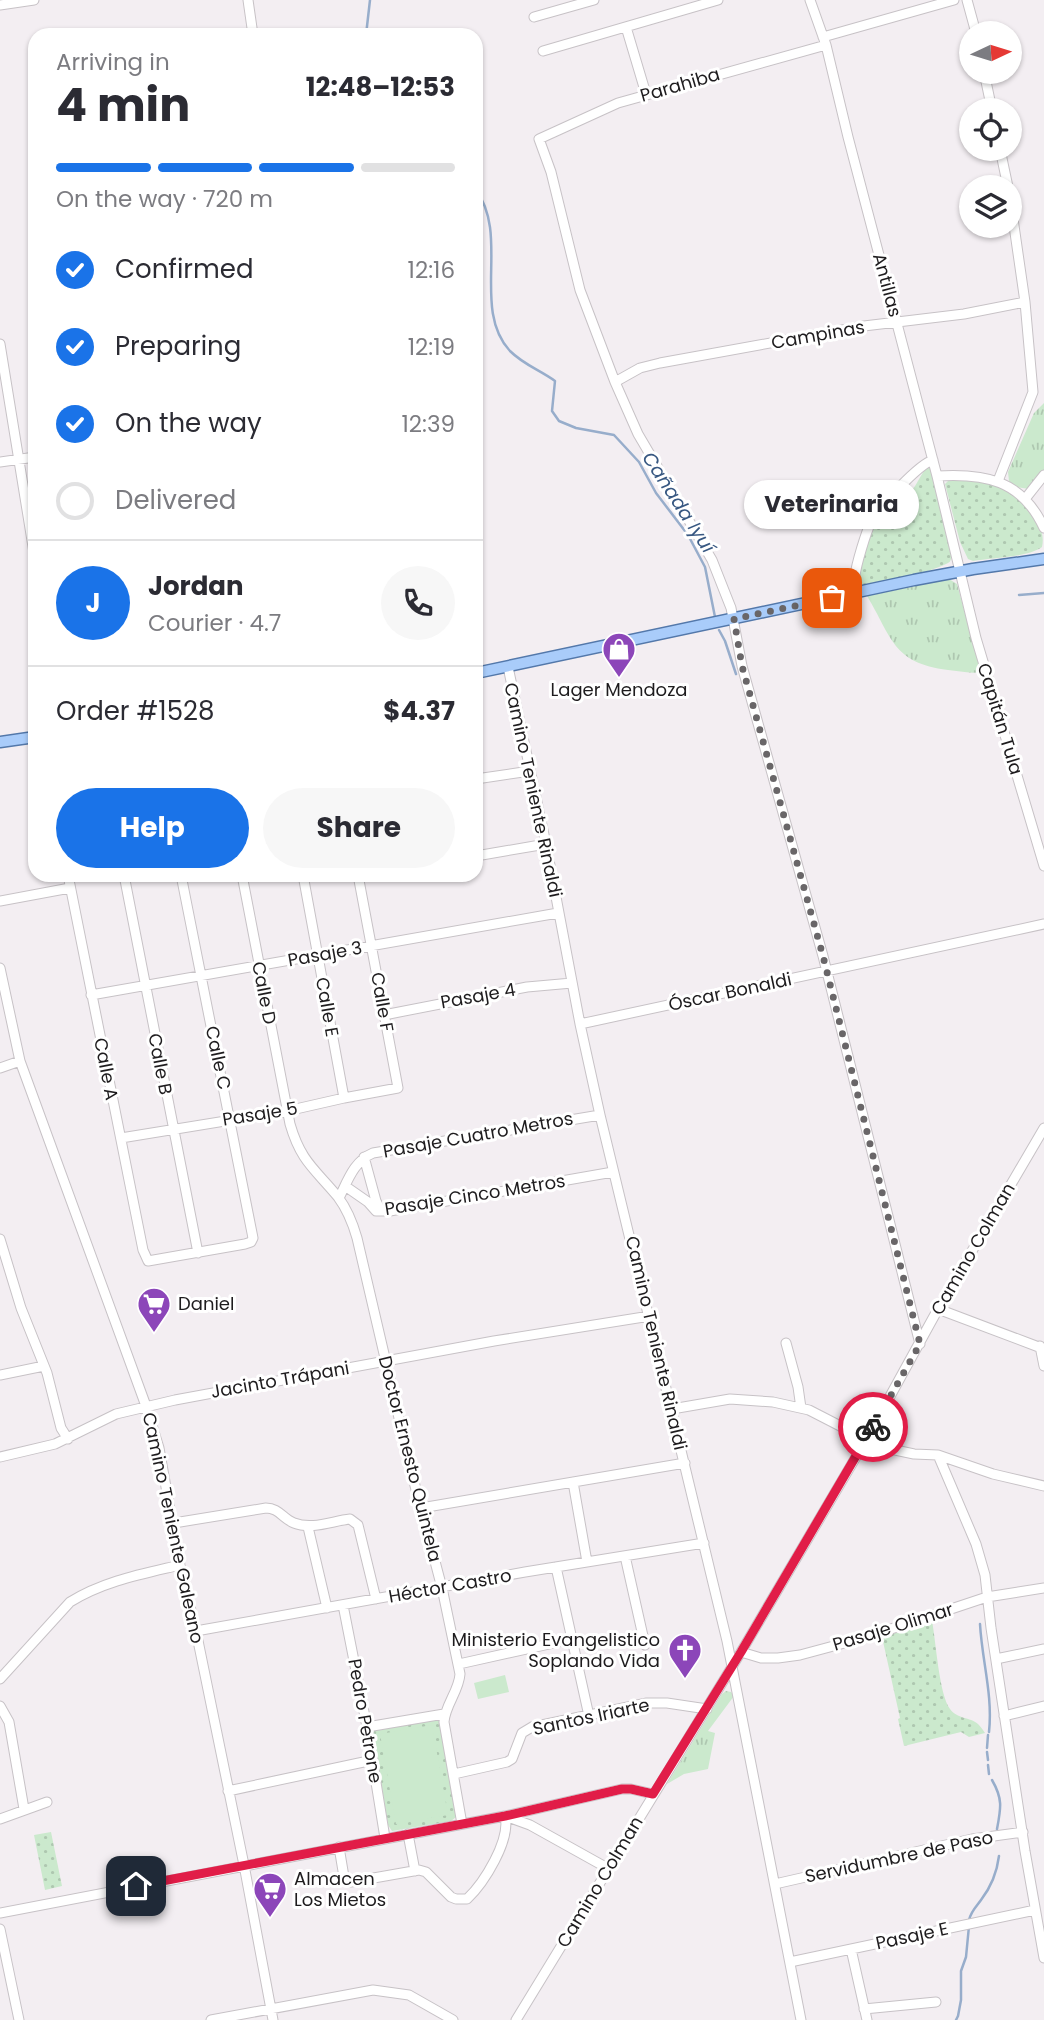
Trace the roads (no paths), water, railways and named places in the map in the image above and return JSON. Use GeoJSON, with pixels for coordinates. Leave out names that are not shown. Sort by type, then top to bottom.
{"type":"FeatureCollection","features":[{"type":"Feature","properties":{"kind":"main road"},"geometry":{"type":"LineString","coordinates":[[483,672],[960,571],[1044,559]]}},
{"type":"Feature","properties":{"kind":"main road"},"geometry":{"type":"LineString","coordinates":[[0,742],[28,738]]}},
{"type":"Feature","properties":{"kind":"street"},"geometry":{"type":"LineString","coordinates":[[0,5],[34,0]]}},
{"type":"Feature","properties":{"kind":"street"},"geometry":{"type":"LineString","coordinates":[[248,0],[252,28]]}},
{"type":"Feature","properties":{"kind":"street"},"geometry":{"type":"LineString","coordinates":[[534,17],[594,0]]}},
{"type":"Feature","properties":{"kind":"street"},"geometry":{"type":"LineString","coordinates":[[543,51],[718,0]]}},
{"type":"Feature","properties":{"kind":"street","name":"Antillas"},"geometry":{"type":"LineString","coordinates":[[810,0],[824,41],[960,571]]}},
{"type":"Feature","properties":{"kind":"street","name":"Parahiba"},"geometry":{"type":"LineString","coordinates":[[615,382],[580,290],[551,172],[539,139],[618,103],[954,0]]}},
{"type":"Feature","properties":{"kind":"street"},"geometry":{"type":"LineString","coordinates":[[967,0],[973,21]]}},
{"type":"Feature","properties":{"kind":"street"},"geometry":{"type":"LineString","coordinates":[[626,27],[646,94]]}},
{"type":"Feature","properties":{"kind":"street"},"geometry":{"type":"LineString","coordinates":[[998,481],[1033,392],[1016,238]]}},
{"type":"Feature","properties":{"kind":"street","name":"Campinas"},"geometry":{"type":"LineString","coordinates":[[615,382],[640,368],[660,363],[896,321],[964,314],[1025,302]]}},
{"type":"Feature","properties":{"kind":"street"},"geometry":{"type":"LineString","coordinates":[[0,344],[28,515]]}},
{"type":"Feature","properties":{"kind":"street"},"geometry":{"type":"LineString","coordinates":[[615,382],[643,445],[712,560],[734,619],[742,666],[826,971],[920,1344]]}},
{"type":"Feature","properties":{"kind":"street"},"geometry":{"type":"LineString","coordinates":[[1033,392],[1044,395]]}},
{"type":"Feature","properties":{"kind":"street"},"geometry":{"type":"LineString","coordinates":[[0,462],[28,458]]}},
{"type":"Feature","properties":{"kind":"street"},"geometry":{"type":"LineString","coordinates":[[857,592],[855,577],[870,523],[895,491],[925,463],[933,460]]}},
{"type":"Feature","properties":{"kind":"street"},"geometry":{"type":"LineString","coordinates":[[937,476],[969,475],[998,481],[1025,499],[1044,528]]}},
{"type":"Feature","properties":{"kind":"street"},"geometry":{"type":"LineString","coordinates":[[1025,499],[1044,475]]}},
{"type":"Feature","properties":{"kind":"street","name":"Capitán Tula"},"geometry":{"type":"LineString","coordinates":[[960,571],[981,656],[1044,866]]}},
{"type":"Feature","properties":{"kind":"street","name":"Camino Teniente Rinaldi"},"geometry":{"type":"LineString","coordinates":[[508,667],[600,1115],[732,1667],[801,2020]]}},
{"type":"Feature","properties":{"kind":"street"},"geometry":{"type":"LineString","coordinates":[[483,778],[530,771]]}},
{"type":"Feature","properties":{"kind":"street"},"geometry":{"type":"LineString","coordinates":[[483,855],[546,844]]}},
{"type":"Feature","properties":{"kind":"street","name":"Calle A"},"geometry":{"type":"LineString","coordinates":[[69,882],[143,1250],[148,1261],[198,1253]]}},
{"type":"Feature","properties":{"kind":"street","name":"Calle B"},"geometry":{"type":"LineString","coordinates":[[125,882],[198,1253]]}},
{"type":"Feature","properties":{"kind":"street","name":"Calle C"},"geometry":{"type":"LineString","coordinates":[[182,882],[253,1233],[251,1242],[198,1253]]}},
{"type":"Feature","properties":{"kind":"street","name":"Calle D"},"geometry":{"type":"LineString","coordinates":[[243,882],[287,1111]]}},
{"type":"Feature","properties":{"kind":"street","name":"Calle E"},"geometry":{"type":"LineString","coordinates":[[304,882],[344,1098]]}},
{"type":"Feature","properties":{"kind":"street","name":"Calle F"},"geometry":{"type":"LineString","coordinates":[[359,882],[398,1088]]}},
{"type":"Feature","properties":{"kind":"street"},"geometry":{"type":"LineString","coordinates":[[0,901],[70,888]]}},
{"type":"Feature","properties":{"kind":"street","name":"Pasaje 3"},"geometry":{"type":"LineString","coordinates":[[91,995],[558,913]]}},
{"type":"Feature","properties":{"kind":"street","name":"Óscar Bonaldi"},"geometry":{"type":"LineString","coordinates":[[580,1024],[1044,924]]}},
{"type":"Feature","properties":{"kind":"street","name":"Camino Teniente Galeano"},"geometry":{"type":"LineString","coordinates":[[0,968],[20,1061],[159,1448],[180,1565],[244,1865],[273,2020]]}},
{"type":"Feature","properties":{"kind":"street","name":"Pasaje 4"},"geometry":{"type":"LineString","coordinates":[[384,1015],[527,988],[572,983]]}},
{"type":"Feature","properties":{"kind":"street"},"geometry":{"type":"LineString","coordinates":[[0,1068],[20,1061]]}},
{"type":"Feature","properties":{"kind":"street","name":"Pasaje 5"},"geometry":{"type":"LineString","coordinates":[[121,1138],[287,1111],[398,1088]]}},
{"type":"Feature","properties":{"kind":"street","name":"Doctor Ernesto Quintela"},"geometry":{"type":"LineString","coordinates":[[287,1111],[295,1143],[339,1198],[357,1238],[459,1664],[458,1685],[444,1714]]}},
{"type":"Feature","properties":{"kind":"street","name":"Pasaje Cuatro Metros"},"geometry":{"type":"LineString","coordinates":[[339,1198],[354,1167],[364,1157],[373,1153],[600,1115]]}},
{"type":"Feature","properties":{"kind":"street","name":"Camino Colman"},"geometry":{"type":"LineString","coordinates":[[516,2020],[741,1652],[1044,1128]]}},
{"type":"Feature","properties":{"kind":"street"},"geometry":{"type":"LineString","coordinates":[[364,1157],[381,1211]]}},
{"type":"Feature","properties":{"kind":"street","name":"Pasaje Cinco Metros"},"geometry":{"type":"LineString","coordinates":[[345,1186],[376,1211],[381,1211],[613,1171]]}},
{"type":"Feature","properties":{"kind":"street"},"geometry":{"type":"LineString","coordinates":[[0,1239],[21,1308],[44,1366],[61,1428],[68,1439]]}},
{"type":"Feature","properties":{"kind":"street"},"geometry":{"type":"LineString","coordinates":[[938,1309],[1042,1347],[1044,1366]]}},
{"type":"Feature","properties":{"kind":"street","name":"Jacinto Trápani"},"geometry":{"type":"LineString","coordinates":[[0,1457],[68,1439],[116,1415],[146,1406],[650,1316]]}},
{"type":"Feature","properties":{"kind":"street"},"geometry":{"type":"LineString","coordinates":[[786,1343],[799,1387],[801,1408]]}},
{"type":"Feature","properties":{"kind":"street"},"geometry":{"type":"LineString","coordinates":[[0,1375],[44,1366]]}},
{"type":"Feature","properties":{"kind":"street"},"geometry":{"type":"LineString","coordinates":[[672,1409],[730,1399],[773,1402],[809,1410],[881,1447],[938,1455],[993,1474],[1044,1486]]}},
{"type":"Feature","properties":{"kind":"street"},"geometry":{"type":"LineString","coordinates":[[938,1455],[982,1560],[1004,1716],[1044,1958]]}},
{"type":"Feature","properties":{"kind":"street"},"geometry":{"type":"LineString","coordinates":[[421,1508],[685,1463]]}},
{"type":"Feature","properties":{"kind":"street"},"geometry":{"type":"LineString","coordinates":[[573,1482],[587,1562]]}},
{"type":"Feature","properties":{"kind":"street"},"geometry":{"type":"LineString","coordinates":[[174,1523],[273,1508],[293,1523],[308,1527],[350,1519],[358,1525],[376,1599]]}},
{"type":"Feature","properties":{"kind":"street"},"geometry":{"type":"LineString","coordinates":[[308,1527],[327,1608]]}},
{"type":"Feature","properties":{"kind":"street","name":"Héctor Castro"},"geometry":{"type":"LineString","coordinates":[[196,1631],[704,1543]]}},
{"type":"Feature","properties":{"kind":"street"},"geometry":{"type":"LineString","coordinates":[[625,1556],[645,1645]]}},
{"type":"Feature","properties":{"kind":"street"},"geometry":{"type":"LineString","coordinates":[[0,1679],[70,1602],[112,1581],[180,1565]]}},
{"type":"Feature","properties":{"kind":"street"},"geometry":{"type":"LineString","coordinates":[[556,1567],[589,1716]]}},
{"type":"Feature","properties":{"kind":"street","name":"Pasaje Olimar"},"geometry":{"type":"LineString","coordinates":[[741,1652],[761,1658],[800,1655],[867,1637],[987,1597],[1044,1588]]}},
{"type":"Feature","properties":{"kind":"street","name":"Pedro Petrone"},"geometry":{"type":"LineString","coordinates":[[343,1605],[385,1838]]}},
{"type":"Feature","properties":{"kind":"street"},"geometry":{"type":"LineString","coordinates":[[459,1664],[572,1639]]}},
{"type":"Feature","properties":{"kind":"street"},"geometry":{"type":"LineString","coordinates":[[996,1659],[1044,1649]]}},
{"type":"Feature","properties":{"kind":"street","name":"Santos Iriarte"},"geometry":{"type":"LineString","coordinates":[[454,1774],[512,1759],[522,1732],[526,1729],[647,1703],[707,1709]]}},
{"type":"Feature","properties":{"kind":"street"},"geometry":{"type":"LineString","coordinates":[[0,1706],[9,1722],[24,1809]]}},
{"type":"Feature","properties":{"kind":"street"},"geometry":{"type":"LineString","coordinates":[[1004,1716],[1044,1706]]}},
{"type":"Feature","properties":{"kind":"street"},"geometry":{"type":"LineString","coordinates":[[367,1727],[444,1714],[444,1728],[462,1824]]}},
{"type":"Feature","properties":{"kind":"street"},"geometry":{"type":"LineString","coordinates":[[228,1791],[373,1760]]}},
{"type":"Feature","properties":{"kind":"street"},"geometry":{"type":"LineString","coordinates":[[0,1913],[505,1816],[622,1789],[653,1794]]}},
{"type":"Feature","properties":{"kind":"street"},"geometry":{"type":"LineString","coordinates":[[0,1819],[47,1801]]}},
{"type":"Feature","properties":{"kind":"street"},"geometry":{"type":"LineString","coordinates":[[505,1816],[530,1825],[609,1869]]}},
{"type":"Feature","properties":{"kind":"street"},"geometry":{"type":"LineString","coordinates":[[339,1847],[344,1877],[351,1882],[415,1871],[426,1872],[451,1897],[467,1899],[482,1880],[499,1850],[507,1828],[505,1816]]}},
{"type":"Feature","properties":{"kind":"street","name":"Servidumbre de Paso"},"geometry":{"type":"LineString","coordinates":[[775,1884],[972,1839],[1023,1832]]}},
{"type":"Feature","properties":{"kind":"street"},"geometry":{"type":"LineString","coordinates":[[408,1834],[415,1871]]}},
{"type":"Feature","properties":{"kind":"street","name":"Pasaje E"},"geometry":{"type":"LineString","coordinates":[[790,1962],[1035,1910]]}},
{"type":"Feature","properties":{"kind":"street"},"geometry":{"type":"LineString","coordinates":[[0,1929],[19,2020]]}},
{"type":"Feature","properties":{"kind":"street"},"geometry":{"type":"LineString","coordinates":[[851,1949],[867,2020]]}},
{"type":"Feature","properties":{"kind":"street"},"geometry":{"type":"LineString","coordinates":[[211,2020],[361,1990],[386,1990],[409,1995],[453,2020]]}},
{"type":"Feature","properties":{"kind":"street"},"geometry":{"type":"LineString","coordinates":[[864,2009],[936,2002]]}},
{"type":"Feature","properties":{"kind":"waterway","name":"Cañada Iyuí"},"geometry":{"type":"LineString","coordinates":[[367,28],[370,0]]}},
{"type":"Feature","properties":{"kind":"waterway","name":"Cañada Iyuí"},"geometry":{"type":"LineString","coordinates":[[483,203],[490,229],[491,294],[493,315],[499,334],[515,356],[555,381],[552,411],[559,421],[576,428],[614,435],[639,462],[656,493],[688,535],[705,567],[715,617]]}},
{"type":"Feature","properties":{"kind":"waterway"},"geometry":{"type":"LineString","coordinates":[[1019,595],[1044,593]]}},
{"type":"Feature","properties":{"kind":"waterway","name":"Cañada Iyuí"},"geometry":{"type":"LineString","coordinates":[[719,630],[736,674]]}},
{"type":"Feature","properties":{"kind":"waterway"},"geometry":{"type":"LineString","coordinates":[[980,1624],[990,1705],[989,1732]]}},
{"type":"Feature","properties":{"kind":"waterway"},"geometry":{"type":"LineString","coordinates":[[987,1748],[988,1735]]}},
{"type":"Feature","properties":{"kind":"waterway"},"geometry":{"type":"LineString","coordinates":[[987,1752],[988,1760]]}},
{"type":"Feature","properties":{"kind":"waterway"},"geometry":{"type":"LineString","coordinates":[[988,1765],[989,1774]]}},
{"type":"Feature","properties":{"kind":"waterway"},"geometry":{"type":"LineString","coordinates":[[992,1780],[1000,1804],[997,1829]]}},
{"type":"Feature","properties":{"kind":"waterway"},"geometry":{"type":"LineString","coordinates":[[969,1920],[991,1885],[999,1856]]}},
{"type":"Feature","properties":{"kind":"waterway"},"geometry":{"type":"LineString","coordinates":[[956,2020],[961,2000],[961,1971],[966,1957],[969,1926]]}},
{"type":"Feature","properties":{"kind":"place","name":"Veterinaria"},"geometry":{"type":"Point","coordinates":[832,598]}},
{"type":"Feature","properties":{"kind":"place","name":"Lager Mendoza"},"geometry":{"type":"Point","coordinates":[619,679]}},
{"type":"Feature","properties":{"kind":"place","name":"Daniel"},"geometry":{"type":"Point","coordinates":[154,1334]}},
{"type":"Feature","properties":{"kind":"place","name":"Ministerio Evangelistico Soplando Vida"},"geometry":{"type":"Point","coordinates":[685,1680]}},
{"type":"Feature","properties":{"kind":"place","name":"Almacen Los Mietos"},"geometry":{"type":"Point","coordinates":[270,1919]}}]}
